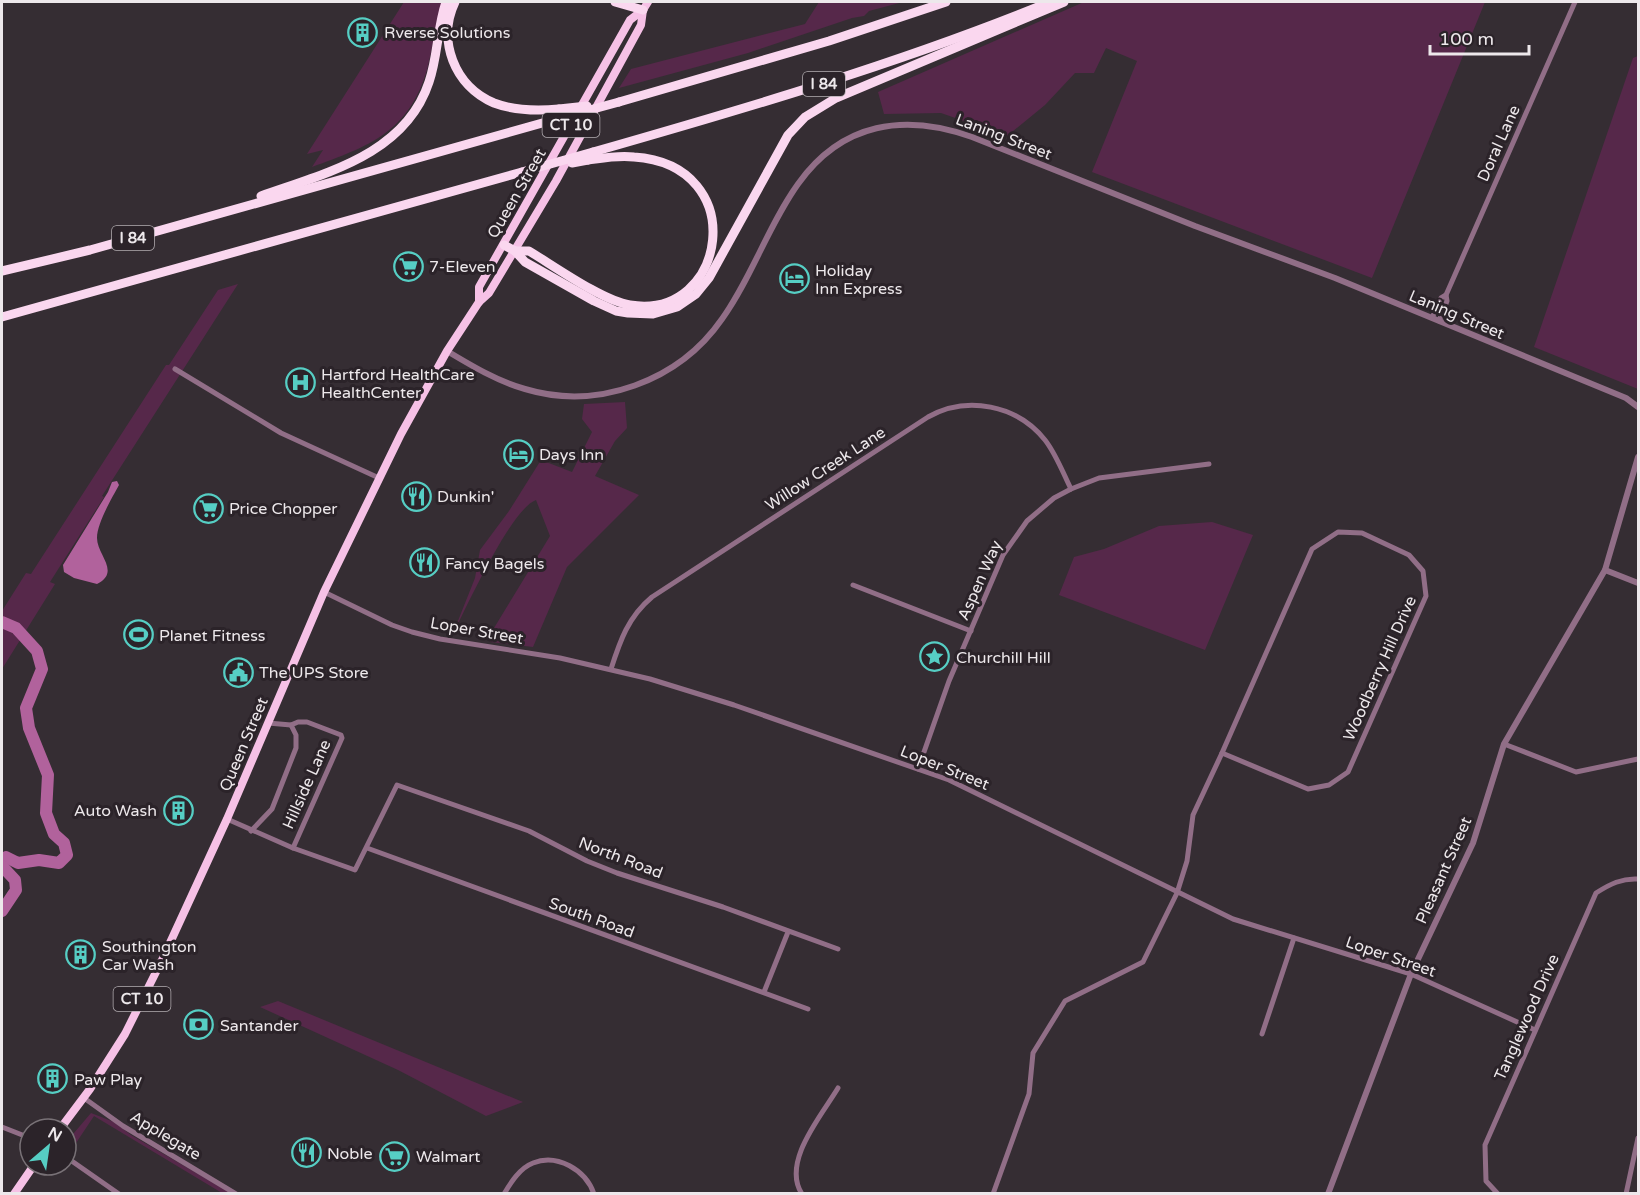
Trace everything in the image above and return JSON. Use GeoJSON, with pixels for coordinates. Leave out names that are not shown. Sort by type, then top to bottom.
{"type":"FeatureCollection","features":[{"type":"Feature","properties":{"kind":"highway"},"geometry":{"type":"LineString","coordinates":[[267,197],[357,160],[393,138],[410,120],[429,84],[446,2]]}},
{"type":"Feature","properties":{"kind":"highway"},"geometry":{"type":"LineString","coordinates":[[455,2],[449,23],[448,42],[453,62],[466,83],[485,98],[505,106],[528,110],[619,102]]}},
{"type":"Feature","properties":{"kind":"highway"},"geometry":{"type":"LineString","coordinates":[[615,2],[646,6]]}},
{"type":"Feature","properties":{"kind":"highway","name":"I 84"},"geometry":{"type":"LineString","coordinates":[[2,271],[100,247],[267,197],[315,187],[619,102],[829,41],[946,2]]}},
{"type":"Feature","properties":{"kind":"highway","name":"I 84"},"geometry":{"type":"LineString","coordinates":[[2,317],[522,172],[590,156],[841,79],[1050,2]]}},
{"type":"Feature","properties":{"kind":"highway"},"geometry":{"type":"LineString","coordinates":[[504,245],[515,251],[525,262],[594,302],[616,311],[652,314],[677,307],[696,294],[709,278],[782,145],[805,117],[836,98],[1064,2]]}},
{"type":"Feature","properties":{"kind":"highway","name":"Queen Street"},"geometry":{"type":"LineString","coordinates":[[478,302],[479,287],[630,20],[646,6]]}},
{"type":"Feature","properties":{"kind":"highway","name":"Queen Street"},"geometry":{"type":"LineString","coordinates":[[69,1117],[125,1034],[163,958],[227,819],[324,592],[401,434],[447,351],[478,302],[489,293],[515,251],[641,25],[646,6]]}},
{"type":"Feature","properties":{"kind":"highway"},"geometry":{"type":"LineString","coordinates":[[515,251],[529,251],[609,298],[629,305],[663,303],[681,294],[696,281],[710,255],[714,234],[707,201],[692,180],[672,167],[648,159],[590,156]]}},
{"type":"Feature","properties":{"kind":"highway"},"geometry":{"type":"LineString","coordinates":[[14,1194],[26,1177]]}},
{"type":"Feature","properties":{"kind":"street","name":"Doral Lane"},"geometry":{"type":"LineString","coordinates":[[1439,321],[1447,301],[1446,295],[1575,2]]}},
{"type":"Feature","properties":{"kind":"street","name":"Laning Street"},"geometry":{"type":"LineString","coordinates":[[447,351],[483,372],[513,385],[559,396],[609,393],[653,378],[690,354],[723,319],[792,193],[814,165],[834,147],[860,134],[886,126],[914,124],[943,128],[972,137],[1195,226],[1335,278],[1626,398],[1638,407]]}},
{"type":"Feature","properties":{"kind":"street","name":"Doral Lane"},"geometry":{"type":"LineString","coordinates":[[1432,318],[1441,298],[1446,295]]}},
{"type":"Feature","properties":{"kind":"street"},"geometry":{"type":"LineString","coordinates":[[175,369],[281,433],[379,478]]}},
{"type":"Feature","properties":{"kind":"street","name":"Willow Creek Lane"},"geometry":{"type":"LineString","coordinates":[[611,669],[628,624],[652,597],[928,417],[941,411],[963,406],[984,405],[1000,408],[1018,418],[1033,428],[1047,443],[1071,489]]}},
{"type":"Feature","properties":{"kind":"street"},"geometry":{"type":"LineString","coordinates":[[1638,457],[1605,570],[1638,582]]}},
{"type":"Feature","properties":{"kind":"street","name":"Aspen Way"},"geometry":{"type":"LineString","coordinates":[[918,769],[949,681],[1003,555],[1012,539],[1037,511],[1071,489],[1113,475],[1209,464]]}},
{"type":"Feature","properties":{"kind":"street","name":"Woodberry Hill Drive"},"geometry":{"type":"LineString","coordinates":[[993,1194],[1029,1094],[1033,1053],[1065,1001],[1143,962],[1177,892],[1187,861],[1193,815],[1312,549],[1338,532],[1362,533],[1409,555],[1423,571],[1426,596],[1348,772],[1329,785],[1308,789],[1222,753]]}},
{"type":"Feature","properties":{"kind":"street","name":"Pleasant Street"},"geometry":{"type":"LineString","coordinates":[[1328,1194],[1411,974],[1473,843],[1504,744],[1605,570]]}},
{"type":"Feature","properties":{"kind":"street"},"geometry":{"type":"LineString","coordinates":[[853,585],[970,631]]}},
{"type":"Feature","properties":{"kind":"street","name":"Loper Street"},"geometry":{"type":"LineString","coordinates":[[324,592],[379,619],[412,632],[611,669],[734,705],[949,780],[1233,919],[1411,974],[1535,1029]]}},
{"type":"Feature","properties":{"kind":"street","name":"Hillside Lane"},"geometry":{"type":"LineString","coordinates":[[268,723],[291,725],[301,721],[307,722],[341,735],[342,738],[293,848]]}},
{"type":"Feature","properties":{"kind":"street"},"geometry":{"type":"LineString","coordinates":[[252,831],[272,809],[296,748],[296,735],[291,725]]}},
{"type":"Feature","properties":{"kind":"street"},"geometry":{"type":"LineString","coordinates":[[1504,744],[1576,772],[1638,759]]}},
{"type":"Feature","properties":{"kind":"street","name":"North Road"},"geometry":{"type":"LineString","coordinates":[[367,848],[397,785],[529,831],[587,861],[617,873],[723,907],[838,949]]}},
{"type":"Feature","properties":{"kind":"street"},"geometry":{"type":"LineString","coordinates":[[227,819],[293,848],[355,870],[367,848]]}},
{"type":"Feature","properties":{"kind":"street","name":"South Road"},"geometry":{"type":"LineString","coordinates":[[367,848],[808,1009]]}},
{"type":"Feature","properties":{"kind":"street","name":"Tanglewood Drive"},"geometry":{"type":"LineString","coordinates":[[1498,1194],[1486,1181],[1485,1145],[1535,1029],[1596,893],[1626,878],[1638,879]]}},
{"type":"Feature","properties":{"kind":"street"},"geometry":{"type":"LineString","coordinates":[[764,992],[788,932]]}},
{"type":"Feature","properties":{"kind":"street"},"geometry":{"type":"LineString","coordinates":[[1262,1034],[1294,938]]}},
{"type":"Feature","properties":{"kind":"street"},"geometry":{"type":"LineString","coordinates":[[802,1194],[798,1188],[795,1170],[799,1153],[838,1088]]}},
{"type":"Feature","properties":{"kind":"street","name":"Applegate"},"geometry":{"type":"LineString","coordinates":[[84,1098],[123,1126],[236,1194]]}},
{"type":"Feature","properties":{"kind":"street"},"geometry":{"type":"LineString","coordinates":[[2,1127],[18,1133]]}},
{"type":"Feature","properties":{"kind":"street"},"geometry":{"type":"LineString","coordinates":[[1626,1194],[1638,1138]]}},
{"type":"Feature","properties":{"kind":"street"},"geometry":{"type":"LineString","coordinates":[[504,1194],[518,1174],[530,1164],[541,1161],[572,1166],[583,1175],[594,1194]]}},
{"type":"Feature","properties":{"kind":"street"},"geometry":{"type":"LineString","coordinates":[[78,1165],[119,1194]]}},
{"type":"Feature","properties":{"kind":"shaded area"},"geometry":{"type":"Polygon","coordinates":[[[404,2],[444,2],[427,70],[409,109],[397,123],[368,144],[312,167],[323,150],[307,154],[404,2]]]}},
{"type":"Feature","properties":{"kind":"shaded area"},"geometry":{"type":"Polygon","coordinates":[[[819,2],[903,2],[869,11],[864,16],[748,53],[619,88],[631,69],[805,24],[819,2]]]}},
{"type":"Feature","properties":{"kind":"shaded area"},"geometry":{"type":"Polygon","coordinates":[[[1084,2],[1485,2],[1372,278],[1092,172],[1137,61],[1106,48],[1094,73],[1075,73],[1045,105],[1007,136],[941,113],[884,114],[878,92],[1084,2]]]}},
{"type":"Feature","properties":{"kind":"shaded area"},"geometry":{"type":"Polygon","coordinates":[[[1638,56],[1638,389],[1534,347],[1633,58],[1638,56]]]}},
{"type":"Feature","properties":{"kind":"shaded area"},"geometry":{"type":"Polygon","coordinates":[[[238,284],[102,496],[104,497],[50,582],[55,584],[2,669],[2,611],[26,573],[31,574],[166,365],[169,365],[218,290],[238,284]]]}},
{"type":"Feature","properties":{"kind":"shaded area"},"geometry":{"type":"Polygon","coordinates":[[[625,402],[627,428],[615,441],[595,476],[639,495],[567,567],[533,647],[490,642],[494,628],[550,536],[536,500],[526,507],[514,521],[502,540],[452,636],[475,578],[480,550],[509,511],[541,460],[572,472],[592,432],[582,419],[584,404],[625,402]]]}},
{"type":"Feature","properties":{"kind":"shaded area"},"geometry":{"type":"Polygon","coordinates":[[[117,481],[119,485],[102,518],[97,538],[108,569],[107,574],[97,584],[74,578],[64,572],[63,565],[112,482],[117,481]]]}},
{"type":"Feature","properties":{"kind":"shaded area"},"geometry":{"type":"Polygon","coordinates":[[[1212,522],[1253,535],[1205,650],[1059,595],[1074,557],[1104,549],[1159,526],[1212,522]]]}},
{"type":"Feature","properties":{"kind":"shaded area"},"geometry":{"type":"Polygon","coordinates":[[[278,1001],[523,1102],[486,1116],[398,1070],[260,1007],[278,1001]]]}},
{"type":"Feature","properties":{"kind":"shaded area"},"geometry":{"type":"Polygon","coordinates":[[[91,1113],[114,1122],[131,1135],[231,1193],[222,1193],[94,1116],[78,1140],[78,1128],[91,1113]]]}},
{"type":"Feature","properties":{"kind":"waterway"},"geometry":{"type":"LineString","coordinates":[[2,622],[16,628],[37,651],[42,669],[26,708],[29,728],[48,775],[46,813],[54,834],[64,843],[67,855],[59,863],[39,860],[18,863],[6,857],[2,863]]}},
{"type":"Feature","properties":{"kind":"waterway"},"geometry":{"type":"LineString","coordinates":[[2,866],[15,880],[16,890],[2,911]]}},
{"type":"Feature","properties":{"kind":"place","name":"Rverse Solutions"},"geometry":{"type":"Point","coordinates":[363,32]}},
{"type":"Feature","properties":{"kind":"place","name":"7-Eleven"},"geometry":{"type":"Point","coordinates":[408,266]}},
{"type":"Feature","properties":{"kind":"place","name":"Holiday Inn Express"},"geometry":{"type":"Point","coordinates":[794,279]}},
{"type":"Feature","properties":{"kind":"place","name":"Hartford HealthCare HealthCenter"},"geometry":{"type":"Point","coordinates":[300,383]}},
{"type":"Feature","properties":{"kind":"place","name":"Days Inn"},"geometry":{"type":"Point","coordinates":[518,454]}},
{"type":"Feature","properties":{"kind":"place","name":"Dunkin'"},"geometry":{"type":"Point","coordinates":[416,496]}},
{"type":"Feature","properties":{"kind":"place","name":"Price Chopper"},"geometry":{"type":"Point","coordinates":[208,508]}},
{"type":"Feature","properties":{"kind":"place","name":"Fancy Bagels"},"geometry":{"type":"Point","coordinates":[424,563]}},
{"type":"Feature","properties":{"kind":"place","name":"Planet Fitness"},"geometry":{"type":"Point","coordinates":[138,635]}},
{"type":"Feature","properties":{"kind":"place","name":"Churchill Hill"},"geometry":{"type":"Point","coordinates":[935,657]}},
{"type":"Feature","properties":{"kind":"place","name":"The UPS Store"},"geometry":{"type":"Point","coordinates":[238,672]}},
{"type":"Feature","properties":{"kind":"place","name":"Auto Wash"},"geometry":{"type":"Point","coordinates":[178,810]}},
{"type":"Feature","properties":{"kind":"place","name":"Southington Car Wash"},"geometry":{"type":"Point","coordinates":[81,955]}},
{"type":"Feature","properties":{"kind":"place","name":"Santander"},"geometry":{"type":"Point","coordinates":[199,1025]}},
{"type":"Feature","properties":{"kind":"place","name":"Paw Play"},"geometry":{"type":"Point","coordinates":[53,1079]}},
{"type":"Feature","properties":{"kind":"place","name":"Noble"},"geometry":{"type":"Point","coordinates":[306,1153]}},
{"type":"Feature","properties":{"kind":"place","name":"Walmart"},"geometry":{"type":"Point","coordinates":[395,1156]}}]}
